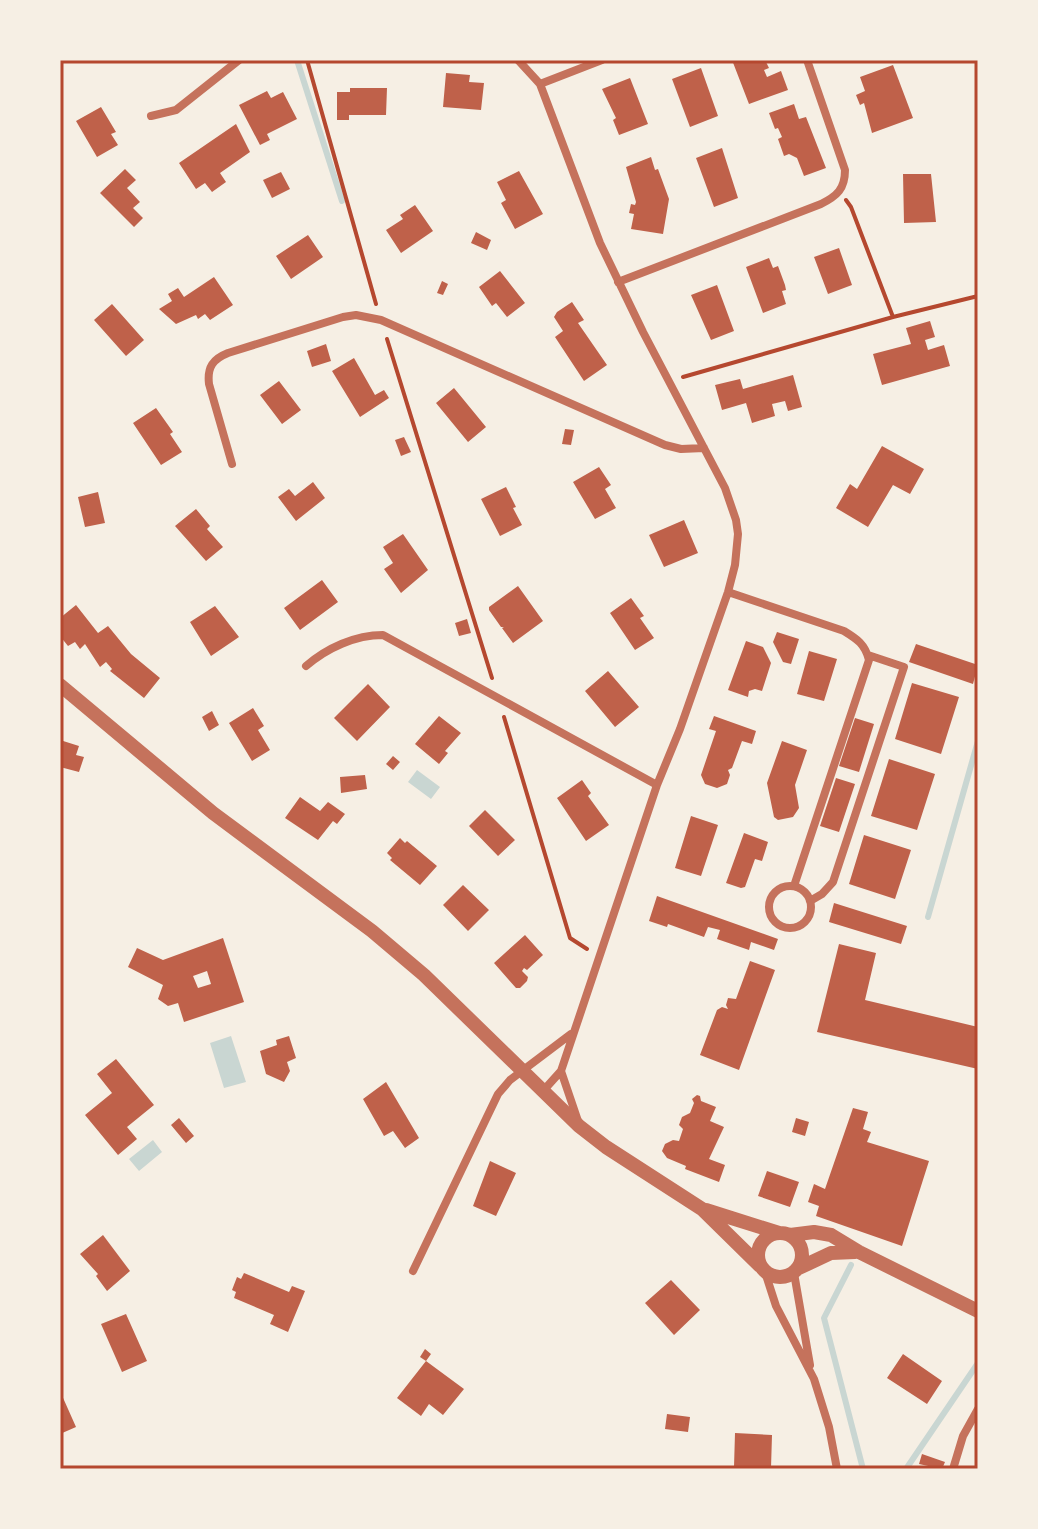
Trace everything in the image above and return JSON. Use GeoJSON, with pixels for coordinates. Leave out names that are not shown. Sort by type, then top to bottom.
{"type":"FeatureCollection","features":[{"type":"Feature","properties":{"kind":"street"},"geometry":{"type":"LineString","coordinates":[[151,116],[176,110],[239,60]]}},
{"type":"Feature","properties":{"kind":"street"},"geometry":{"type":"LineString","coordinates":[[518,60],[540,84],[600,243],[725,488],[736,520],[735,565],[728,592],[657,785],[561,1071],[543,1091]]}},
{"type":"Feature","properties":{"kind":"street"},"geometry":{"type":"LineString","coordinates":[[540,84],[602,60]]}},
{"type":"Feature","properties":{"kind":"street"},"geometry":{"type":"LineString","coordinates":[[618,282],[821,204],[840,192],[845,182],[845,170],[807,60]]}},
{"type":"Feature","properties":{"kind":"street"},"geometry":{"type":"LineString","coordinates":[[232,464],[207,374],[211,364],[218,357],[356,315],[381,320],[665,445],[681,449],[704,448]]}},
{"type":"Feature","properties":{"kind":"street"},"geometry":{"type":"LineString","coordinates":[[728,592],[844,631],[861,641],[868,655],[869,660],[794,886]]}},
{"type":"Feature","properties":{"kind":"street"},"geometry":{"type":"LineString","coordinates":[[306,666],[322,651],[362,637],[383,635],[395,639],[657,785]]}},
{"type":"Feature","properties":{"kind":"street"},"geometry":{"type":"LineString","coordinates":[[810,901],[833,882],[904,667],[868,655]]}},
{"type":"Feature","properties":{"kind":"street"},"geometry":{"type":"LineString","coordinates":[[60,685],[213,813],[372,931],[424,975],[579,1126],[702,1209],[763,1269],[780,1278],[831,1253],[859,1252]]}},
{"type":"Feature","properties":{"kind":"street"},"geometry":{"type":"LineString","coordinates":[[784,886],[794,886],[805,891],[810,901],[809,917],[800,926],[787,928],[775,922],[769,909],[772,895],[784,886]]}},
{"type":"Feature","properties":{"kind":"street"},"geometry":{"type":"LineString","coordinates":[[413,1271],[498,1094],[523,1070],[572,1033]]}},
{"type":"Feature","properties":{"kind":"street"},"geometry":{"type":"LineString","coordinates":[[561,1071],[579,1126]]}},
{"type":"Feature","properties":{"kind":"street"},"geometry":{"type":"LineString","coordinates":[[702,1209],[784,1234],[798,1242],[803,1252],[796,1270],[811,1370],[829,1427],[837,1469]]}},
{"type":"Feature","properties":{"kind":"street"},"geometry":{"type":"LineString","coordinates":[[811,1370],[776,1306],[758,1255],[761,1244],[768,1236],[814,1232],[831,1235],[978,1311]]}},
{"type":"Feature","properties":{"kind":"street"},"geometry":{"type":"LineString","coordinates":[[953,1469],[963,1436],[978,1409]]}},
{"type":"Feature","properties":{"kind":"path"},"geometry":{"type":"LineString","coordinates":[[307,60],[412,426],[570,938],[599,957]]}},
{"type":"Feature","properties":{"kind":"path"},"geometry":{"type":"LineString","coordinates":[[840,192],[851,207],[893,317]]}},
{"type":"Feature","properties":{"kind":"path"},"geometry":{"type":"LineString","coordinates":[[670,381],[978,296]]}},
{"type":"Feature","properties":{"kind":"shaded area"},"geometry":{"type":"Polygon","coordinates":[[[417,770],[440,787],[431,799],[408,782],[417,770]]]}},
{"type":"Feature","properties":{"kind":"shaded area"},"geometry":{"type":"Polygon","coordinates":[[[231,1036],[246,1082],[224,1088],[210,1043],[231,1036]]]}},
{"type":"Feature","properties":{"kind":"shaded area"},"geometry":{"type":"Polygon","coordinates":[[[153,1140],[162,1152],[139,1171],[129,1159],[153,1140]]]}},
{"type":"Feature","properties":{"kind":"building"},"geometry":{"type":"Polygon","coordinates":[[[732,60],[765,60],[769,68],[764,70],[767,77],[781,71],[788,90],[749,104],[732,60]]]}},
{"type":"Feature","properties":{"kind":"building"},"geometry":{"type":"Polygon","coordinates":[[[893,65],[913,118],[872,133],[864,103],[860,105],[856,95],[865,91],[860,77],[893,65]]]}},
{"type":"Feature","properties":{"kind":"building"},"geometry":{"type":"Polygon","coordinates":[[[701,68],[718,116],[690,127],[672,79],[701,68]]]}},
{"type":"Feature","properties":{"kind":"building"},"geometry":{"type":"Polygon","coordinates":[[[446,73],[470,75],[469,82],[484,83],[481,110],[443,107],[446,73]]]}},
{"type":"Feature","properties":{"kind":"building"},"geometry":{"type":"Polygon","coordinates":[[[630,78],[648,124],[619,135],[613,120],[616,118],[602,89],[630,78]]]}},
{"type":"Feature","properties":{"kind":"building"},"geometry":{"type":"Polygon","coordinates":[[[350,88],[387,88],[386,115],[349,115],[349,120],[337,120],[337,92],[350,92],[350,88]]]}},
{"type":"Feature","properties":{"kind":"building"},"geometry":{"type":"Polygon","coordinates":[[[267,91],[271,98],[283,92],[297,119],[267,134],[270,140],[260,145],[239,105],[267,91]]]}},
{"type":"Feature","properties":{"kind":"building"},"geometry":{"type":"Polygon","coordinates":[[[794,104],[799,119],[806,117],[826,168],[804,176],[797,158],[789,154],[784,156],[778,139],[782,137],[769,113],[794,104]]]}},
{"type":"Feature","properties":{"kind":"building"},"geometry":{"type":"Polygon","coordinates":[[[101,107],[116,132],[111,134],[118,145],[97,157],[76,121],[101,107]]]}},
{"type":"Feature","properties":{"kind":"building"},"geometry":{"type":"Polygon","coordinates":[[[236,124],[250,152],[220,173],[226,182],[212,192],[205,183],[196,189],[179,163],[236,124]]]}},
{"type":"Feature","properties":{"kind":"building"},"geometry":{"type":"Polygon","coordinates":[[[722,148],[738,198],[714,207],[696,158],[722,148]]]}},
{"type":"Feature","properties":{"kind":"building"},"geometry":{"type":"Polygon","coordinates":[[[651,157],[669,199],[663,234],[631,229],[634,214],[629,213],[631,204],[635,205],[636,202],[626,167],[651,157]]]}},
{"type":"Feature","properties":{"kind":"building"},"geometry":{"type":"Polygon","coordinates":[[[125,169],[136,180],[127,188],[140,202],[133,208],[143,218],[134,227],[100,193],[125,169]]]}},
{"type":"Feature","properties":{"kind":"building"},"geometry":{"type":"Polygon","coordinates":[[[519,171],[543,214],[515,229],[501,203],[506,200],[497,182],[519,171]]]}},
{"type":"Feature","properties":{"kind":"building"},"geometry":{"type":"Polygon","coordinates":[[[281,172],[290,189],[272,198],[263,180],[281,172]]]}},
{"type":"Feature","properties":{"kind":"building"},"geometry":{"type":"Polygon","coordinates":[[[903,174],[931,174],[936,222],[904,223],[903,174]]]}},
{"type":"Feature","properties":{"kind":"building"},"geometry":{"type":"Polygon","coordinates":[[[415,205],[433,231],[401,253],[386,230],[403,219],[400,215],[415,205]]]}},
{"type":"Feature","properties":{"kind":"building"},"geometry":{"type":"Polygon","coordinates":[[[476,232],[491,240],[487,250],[471,243],[476,232]]]}},
{"type":"Feature","properties":{"kind":"building"},"geometry":{"type":"Polygon","coordinates":[[[308,235],[323,257],[291,279],[276,256],[308,235]]]}},
{"type":"Feature","properties":{"kind":"building"},"geometry":{"type":"Polygon","coordinates":[[[839,248],[852,285],[828,294],[814,257],[839,248]]]}},
{"type":"Feature","properties":{"kind":"building"},"geometry":{"type":"Polygon","coordinates":[[[769,258],[773,268],[778,266],[785,285],[786,290],[782,291],[786,304],[763,313],[746,267],[769,258]]]}},
{"type":"Feature","properties":{"kind":"building"},"geometry":{"type":"Polygon","coordinates":[[[500,271],[525,303],[507,317],[496,303],[492,306],[479,287],[500,271]]]}},
{"type":"Feature","properties":{"kind":"building"},"geometry":{"type":"Polygon","coordinates":[[[214,277],[233,305],[210,320],[205,314],[198,319],[196,315],[176,324],[159,309],[172,301],[168,294],[178,288],[184,297],[214,277]]]}},
{"type":"Feature","properties":{"kind":"building"},"geometry":{"type":"Polygon","coordinates":[[[442,281],[448,284],[443,295],[437,293],[442,281]]]}},
{"type":"Feature","properties":{"kind":"building"},"geometry":{"type":"Polygon","coordinates":[[[717,285],[734,331],[711,340],[691,295],[717,285]]]}},
{"type":"Feature","properties":{"kind":"building"},"geometry":{"type":"Polygon","coordinates":[[[572,302],[584,320],[578,323],[607,365],[584,381],[555,337],[563,331],[554,317],[572,302]]]}},
{"type":"Feature","properties":{"kind":"building"},"geometry":{"type":"Polygon","coordinates":[[[112,304],[144,340],[126,356],[94,320],[112,304]]]}},
{"type":"Feature","properties":{"kind":"building"},"geometry":{"type":"Polygon","coordinates":[[[930,321],[935,337],[925,340],[928,350],[944,345],[950,366],[882,385],[873,354],[911,344],[906,328],[930,321]]]}},
{"type":"Feature","properties":{"kind":"building"},"geometry":{"type":"Polygon","coordinates":[[[326,344],[331,361],[312,367],[307,351],[326,344]]]}},
{"type":"Feature","properties":{"kind":"building"},"geometry":{"type":"Polygon","coordinates":[[[354,358],[375,395],[384,390],[389,398],[360,417],[332,371],[354,358]]]}},
{"type":"Feature","properties":{"kind":"building"},"geometry":{"type":"Polygon","coordinates":[[[793,375],[802,407],[788,411],[785,401],[772,404],[775,416],[752,423],[746,403],[722,410],[715,385],[740,379],[743,389],[793,375]]]}},
{"type":"Feature","properties":{"kind":"building"},"geometry":{"type":"Polygon","coordinates":[[[279,381],[301,410],[282,424],[260,395],[279,381]]]}},
{"type":"Feature","properties":{"kind":"building"},"geometry":{"type":"Polygon","coordinates":[[[454,388],[486,427],[468,442],[436,403],[454,388]]]}},
{"type":"Feature","properties":{"kind":"building"},"geometry":{"type":"Polygon","coordinates":[[[156,408],[173,432],[170,434],[182,452],[161,465],[133,423],[156,408]]]}},
{"type":"Feature","properties":{"kind":"building"},"geometry":{"type":"Polygon","coordinates":[[[565,429],[574,430],[571,445],[562,444],[565,429]]]}},
{"type":"Feature","properties":{"kind":"building"},"geometry":{"type":"Polygon","coordinates":[[[404,437],[411,452],[401,456],[395,440],[404,437]]]}},
{"type":"Feature","properties":{"kind":"building"},"geometry":{"type":"Polygon","coordinates":[[[882,446],[924,469],[910,494],[893,485],[868,527],[836,508],[850,484],[857,489],[882,446]]]}},
{"type":"Feature","properties":{"kind":"building"},"geometry":{"type":"Polygon","coordinates":[[[599,467],[611,485],[605,489],[616,508],[595,519],[573,482],[599,467]]]}},
{"type":"Feature","properties":{"kind":"building"},"geometry":{"type":"Polygon","coordinates":[[[313,482],[325,498],[296,521],[278,497],[289,489],[295,496],[313,482]]]}},
{"type":"Feature","properties":{"kind":"building"},"geometry":{"type":"Polygon","coordinates":[[[506,487],[522,525],[500,536],[481,499],[506,487]]]}},
{"type":"Feature","properties":{"kind":"building"},"geometry":{"type":"Polygon","coordinates":[[[98,492],[105,523],[85,527],[78,497],[98,492]]]}},
{"type":"Feature","properties":{"kind":"building"},"geometry":{"type":"Polygon","coordinates":[[[196,509],[210,526],[207,529],[223,547],[206,561],[175,526],[196,509]]]}},
{"type":"Feature","properties":{"kind":"building"},"geometry":{"type":"Polygon","coordinates":[[[684,520],[698,553],[664,567],[649,535],[684,520]]]}},
{"type":"Feature","properties":{"kind":"building"},"geometry":{"type":"Polygon","coordinates":[[[403,534],[428,570],[401,593],[384,569],[393,563],[383,547],[403,534]]]}},
{"type":"Feature","properties":{"kind":"building"},"geometry":{"type":"Polygon","coordinates":[[[322,580],[338,602],[300,630],[284,608],[322,580]]]}},
{"type":"Feature","properties":{"kind":"building"},"geometry":{"type":"Polygon","coordinates":[[[518,586],[543,621],[513,643],[489,607],[518,586]]]}},
{"type":"Feature","properties":{"kind":"building"},"geometry":{"type":"Polygon","coordinates":[[[631,598],[654,638],[635,650],[610,613],[631,598]]]}},
{"type":"Feature","properties":{"kind":"building"},"geometry":{"type":"Polygon","coordinates":[[[76,605],[98,633],[108,626],[131,654],[160,678],[144,698],[110,671],[112,669],[106,662],[100,667],[85,644],[80,649],[75,642],[68,646],[60,636],[60,618],[76,605]]]}},
{"type":"Feature","properties":{"kind":"building"},"geometry":{"type":"Polygon","coordinates":[[[215,606],[239,637],[211,656],[190,622],[215,606]]]}},
{"type":"Feature","properties":{"kind":"building"},"geometry":{"type":"Polygon","coordinates":[[[467,619],[471,633],[459,636],[455,623],[467,619]]]}},
{"type":"Feature","properties":{"kind":"building"},"geometry":{"type":"Polygon","coordinates":[[[777,632],[799,639],[791,664],[783,662],[773,642],[777,632]]]}},
{"type":"Feature","properties":{"kind":"building"},"geometry":{"type":"Polygon","coordinates":[[[746,641],[763,647],[771,663],[762,691],[749,691],[748,697],[728,690],[746,641]]]}},
{"type":"Feature","properties":{"kind":"building"},"geometry":{"type":"Polygon","coordinates":[[[916,644],[978,665],[973,684],[909,662],[916,644]]]}},
{"type":"Feature","properties":{"kind":"building"},"geometry":{"type":"Polygon","coordinates":[[[809,651],[837,659],[824,701],[797,694],[809,651]]]}},
{"type":"Feature","properties":{"kind":"building"},"geometry":{"type":"Polygon","coordinates":[[[608,671],[639,707],[615,727],[585,691],[608,671]]]}},
{"type":"Feature","properties":{"kind":"building"},"geometry":{"type":"Polygon","coordinates":[[[912,683],[959,697],[941,754],[895,739],[912,683]]]}},
{"type":"Feature","properties":{"kind":"building"},"geometry":{"type":"Polygon","coordinates":[[[368,684],[390,707],[357,741],[334,718],[368,684]]]}},
{"type":"Feature","properties":{"kind":"building"},"geometry":{"type":"Polygon","coordinates":[[[253,708],[264,726],[258,730],[270,750],[252,761],[229,723],[253,708]]]}},
{"type":"Feature","properties":{"kind":"building"},"geometry":{"type":"Polygon","coordinates":[[[212,711],[219,725],[209,731],[202,717],[212,711]]]}},
{"type":"Feature","properties":{"kind":"building"},"geometry":{"type":"Polygon","coordinates":[[[439,716],[461,733],[445,751],[448,753],[439,764],[415,744],[439,716]]]}},
{"type":"Feature","properties":{"kind":"building"},"geometry":{"type":"Polygon","coordinates":[[[714,716],[756,731],[752,744],[742,741],[732,768],[728,770],[727,784],[717,788],[705,784],[701,775],[716,731],[709,729],[714,716]]]}},
{"type":"Feature","properties":{"kind":"building"},"geometry":{"type":"Polygon","coordinates":[[[855,718],[874,724],[859,772],[839,766],[855,718]]]}},
{"type":"Feature","properties":{"kind":"building"},"geometry":{"type":"Polygon","coordinates":[[[60,740],[79,746],[76,755],[84,757],[79,772],[60,767],[60,740]]]}},
{"type":"Feature","properties":{"kind":"building"},"geometry":{"type":"Polygon","coordinates":[[[782,741],[807,750],[795,785],[799,808],[793,817],[778,820],[774,817],[767,783],[782,741]]]}},
{"type":"Feature","properties":{"kind":"building"},"geometry":{"type":"Polygon","coordinates":[[[393,756],[400,762],[393,770],[386,764],[393,756]]]}},
{"type":"Feature","properties":{"kind":"building"},"geometry":{"type":"Polygon","coordinates":[[[889,759],[935,774],[917,830],[871,816],[889,759]]]}},
{"type":"Feature","properties":{"kind":"building"},"geometry":{"type":"Polygon","coordinates":[[[365,775],[367,789],[341,793],[340,777],[365,775]]]}},
{"type":"Feature","properties":{"kind":"building"},"geometry":{"type":"Polygon","coordinates":[[[836,778],[855,784],[839,832],[820,826],[836,778]]]}},
{"type":"Feature","properties":{"kind":"building"},"geometry":{"type":"Polygon","coordinates":[[[582,780],[591,793],[588,796],[609,825],[586,841],[557,798],[582,780]]]}},
{"type":"Feature","properties":{"kind":"building"},"geometry":{"type":"Polygon","coordinates":[[[300,797],[320,811],[328,802],[345,814],[337,824],[333,821],[318,840],[285,818],[300,797]]]}},
{"type":"Feature","properties":{"kind":"building"},"geometry":{"type":"Polygon","coordinates":[[[485,810],[515,840],[498,856],[469,826],[485,810]]]}},
{"type":"Feature","properties":{"kind":"building"},"geometry":{"type":"Polygon","coordinates":[[[691,816],[718,825],[701,876],[675,868],[691,816]]]}},
{"type":"Feature","properties":{"kind":"building"},"geometry":{"type":"Polygon","coordinates":[[[744,833],[768,842],[762,861],[755,859],[745,887],[741,888],[726,883],[744,833]]]}},
{"type":"Feature","properties":{"kind":"building"},"geometry":{"type":"Polygon","coordinates":[[[864,835],[911,850],[895,899],[849,884],[864,835]]]}},
{"type":"Feature","properties":{"kind":"building"},"geometry":{"type":"Polygon","coordinates":[[[400,838],[437,866],[420,885],[390,860],[392,858],[387,853],[400,838]]]}},
{"type":"Feature","properties":{"kind":"building"},"geometry":{"type":"Polygon","coordinates":[[[463,885],[489,910],[468,931],[443,905],[463,885]]]}},
{"type":"Feature","properties":{"kind":"building"},"geometry":{"type":"Polygon","coordinates":[[[657,896],[778,939],[774,950],[751,942],[749,950],[717,939],[720,930],[708,927],[704,937],[668,924],[667,927],[649,921],[657,896]]]}},
{"type":"Feature","properties":{"kind":"building"},"geometry":{"type":"Polygon","coordinates":[[[834,903],[907,926],[901,944],[829,922],[834,903]]]}},
{"type":"Feature","properties":{"kind":"building"},"geometry":{"type":"Polygon","coordinates":[[[525,935],[543,955],[527,970],[524,968],[522,971],[528,977],[527,981],[516,988],[494,963],[525,935]]]}},
{"type":"Feature","properties":{"kind":"building"},"geometry":{"type":"Polygon","coordinates":[[[223,938],[244,1002],[184,1022],[178,1003],[168,1006],[158,999],[163,985],[128,967],[137,948],[163,960],[223,938]],[[207,971],[193,976],[198,988],[211,984],[207,971]]]}},
{"type":"Feature","properties":{"kind":"building"},"geometry":{"type":"Polygon","coordinates":[[[839,944],[876,953],[865,1000],[978,1027],[978,1069],[817,1032],[839,944]]]}},
{"type":"Feature","properties":{"kind":"building"},"geometry":{"type":"Polygon","coordinates":[[[750,961],[775,970],[739,1070],[700,1055],[717,1010],[722,1007],[728,1009],[728,998],[736,999],[750,961]]]}},
{"type":"Feature","properties":{"kind":"building"},"geometry":{"type":"Polygon","coordinates":[[[289,1036],[296,1058],[287,1062],[290,1071],[284,1082],[266,1074],[260,1051],[277,1045],[276,1040],[289,1036]]]}},
{"type":"Feature","properties":{"kind":"building"},"geometry":{"type":"Polygon","coordinates":[[[116,1059],[154,1105],[127,1127],[137,1139],[118,1155],[85,1115],[112,1093],[97,1074],[116,1059]]]}},
{"type":"Feature","properties":{"kind":"building"},"geometry":{"type":"Polygon","coordinates":[[[386,1082],[419,1138],[405,1148],[393,1131],[384,1136],[363,1099],[386,1082]]]}},
{"type":"Feature","properties":{"kind":"building"},"geometry":{"type":"Polygon","coordinates":[[[697,1095],[701,1101],[716,1107],[710,1121],[724,1127],[709,1159],[725,1165],[719,1182],[685,1169],[686,1166],[667,1158],[662,1151],[665,1144],[679,1141],[683,1129],[679,1125],[682,1117],[690,1113],[694,1103],[692,1099],[697,1095]]]}},
{"type":"Feature","properties":{"kind":"building"},"geometry":{"type":"Polygon","coordinates":[[[853,1108],[868,1112],[863,1129],[871,1132],[867,1142],[929,1161],[902,1246],[816,1216],[819,1206],[808,1202],[814,1184],[825,1189],[853,1108]]]}},
{"type":"Feature","properties":{"kind":"building"},"geometry":{"type":"Polygon","coordinates":[[[179,1118],[194,1136],[186,1143],[171,1125],[179,1118]]]}},
{"type":"Feature","properties":{"kind":"building"},"geometry":{"type":"Polygon","coordinates":[[[796,1118],[809,1122],[805,1136],[792,1132],[796,1118]]]}},
{"type":"Feature","properties":{"kind":"building"},"geometry":{"type":"Polygon","coordinates":[[[490,1161],[516,1173],[496,1216],[473,1206],[490,1161]]]}},
{"type":"Feature","properties":{"kind":"building"},"geometry":{"type":"Polygon","coordinates":[[[767,1171],[799,1182],[790,1207],[758,1196],[767,1171]]]}},
{"type":"Feature","properties":{"kind":"building"},"geometry":{"type":"Polygon","coordinates":[[[103,1235],[130,1271],[107,1291],[96,1276],[98,1274],[80,1254],[103,1235]]]}},
{"type":"Feature","properties":{"kind":"building"},"geometry":{"type":"Polygon","coordinates":[[[244,1273],[289,1292],[292,1286],[305,1291],[288,1332],[270,1324],[274,1315],[234,1298],[236,1292],[232,1290],[237,1277],[241,1279],[244,1273]]]}},
{"type":"Feature","properties":{"kind":"building"},"geometry":{"type":"Polygon","coordinates":[[[671,1280],[700,1310],[674,1335],[645,1303],[671,1280]]]}},
{"type":"Feature","properties":{"kind":"building"},"geometry":{"type":"Polygon","coordinates":[[[126,1314],[147,1361],[122,1372],[101,1324],[126,1314]]]}},
{"type":"Feature","properties":{"kind":"building"},"geometry":{"type":"Polygon","coordinates":[[[425,1349],[431,1354],[426,1361],[420,1357],[425,1349]]]}},
{"type":"Feature","properties":{"kind":"building"},"geometry":{"type":"Polygon","coordinates":[[[903,1354],[942,1381],[927,1404],[887,1378],[903,1354]]]}},
{"type":"Feature","properties":{"kind":"building"},"geometry":{"type":"Polygon","coordinates":[[[426,1361],[464,1389],[443,1415],[429,1404],[421,1416],[397,1398],[426,1361]]]}},
{"type":"Feature","properties":{"kind":"building"},"geometry":{"type":"Polygon","coordinates":[[[60,1391],[76,1427],[60,1434],[60,1391]]]}},
{"type":"Feature","properties":{"kind":"building"},"geometry":{"type":"Polygon","coordinates":[[[667,1414],[690,1417],[688,1432],[665,1429],[667,1414]]]}},
{"type":"Feature","properties":{"kind":"building"},"geometry":{"type":"Polygon","coordinates":[[[735,1433],[772,1435],[771,1468],[734,1467],[735,1433]]]}},
{"type":"Feature","properties":{"kind":"building"},"geometry":{"type":"Polygon","coordinates":[[[922,1454],[945,1462],[942,1469],[919,1464],[922,1454]]]}},
{"type":"Feature","properties":{"kind":"waterway"},"geometry":{"type":"LineString","coordinates":[[297,60],[342,201]]}},
{"type":"Feature","properties":{"kind":"waterway"},"geometry":{"type":"LineString","coordinates":[[928,917],[978,741]]}},
{"type":"Feature","properties":{"kind":"waterway"},"geometry":{"type":"LineString","coordinates":[[851,1265],[824,1318],[863,1469]]}},
{"type":"Feature","properties":{"kind":"waterway"},"geometry":{"type":"LineString","coordinates":[[906,1469],[978,1363]]}}]}
